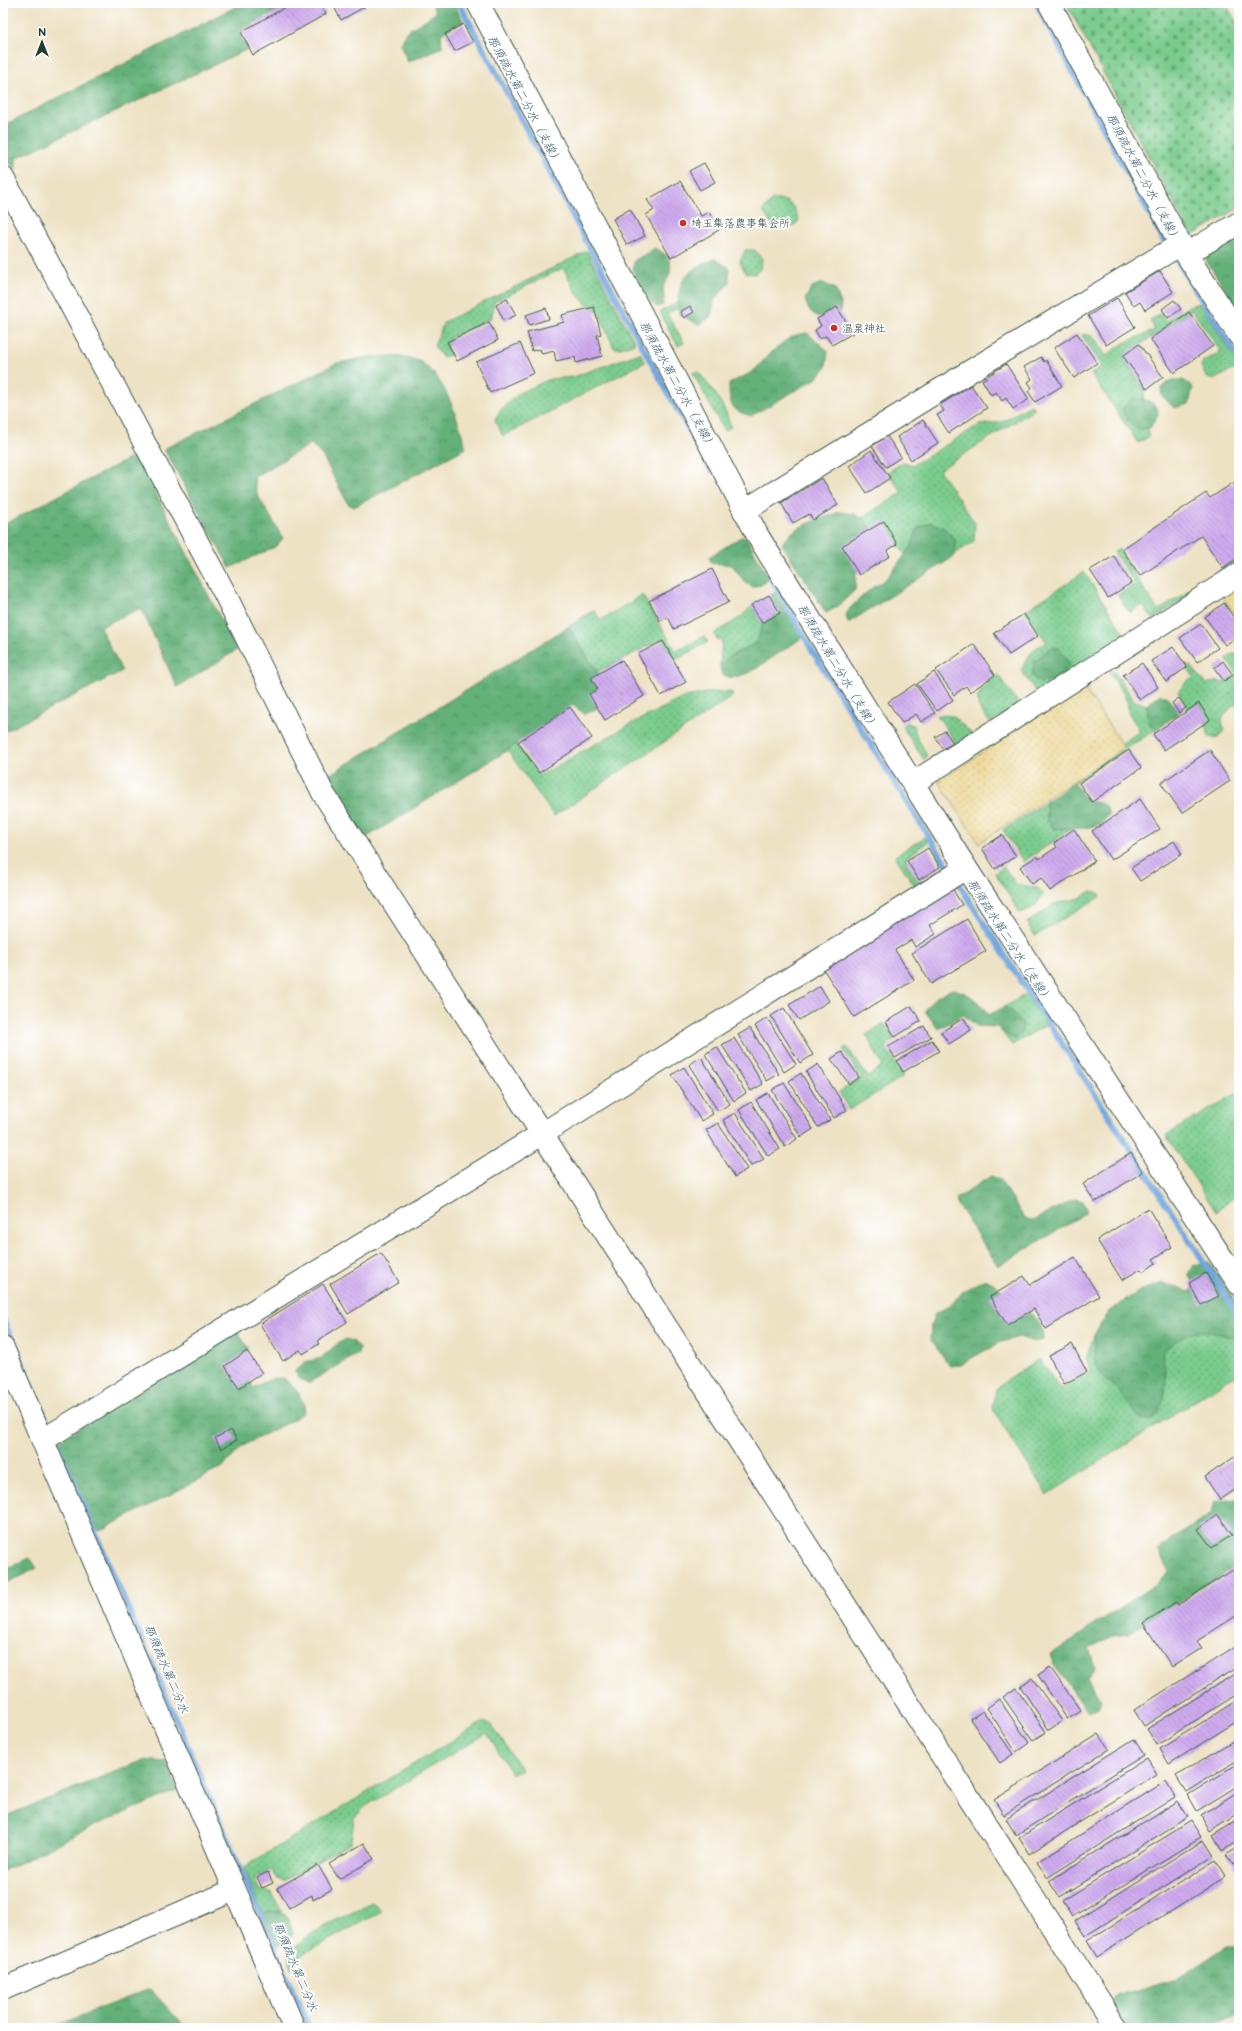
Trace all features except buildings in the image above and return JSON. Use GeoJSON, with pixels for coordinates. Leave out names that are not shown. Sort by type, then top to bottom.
{"type":"FeatureCollection","features":[{"type":"Feature","properties":{"kind":"street"},"geometry":{"type":"LineString","coordinates":[[478,3],[758,538],[966,868],[1239,1284]]}},
{"type":"Feature","properties":{"kind":"street"},"geometry":{"type":"LineString","coordinates":[[1049,3],[1183,249],[1239,335]]}},
{"type":"Feature","properties":{"kind":"street"},"geometry":{"type":"LineString","coordinates":[[3,178],[224,592],[323,793],[1117,2028]]}},
{"type":"Feature","properties":{"kind":"street"},"geometry":{"type":"LineString","coordinates":[[744,511],[972,370],[1183,249],[1239,223]]}},
{"type":"Feature","properties":{"kind":"street"},"geometry":{"type":"LineString","coordinates":[[913,783],[1239,574]]}},
{"type":"Feature","properties":{"kind":"street"},"geometry":{"type":"LineString","coordinates":[[43,1440],[542,1134],[966,868]]}},
{"type":"Feature","properties":{"kind":"street"},"geometry":{"type":"LineString","coordinates":[[3,1348],[294,2028]]}},
{"type":"Feature","properties":{"kind":"street"},"geometry":{"type":"LineString","coordinates":[[3,1989],[234,1890]]}},
{"type":"Feature","properties":{"kind":"green space"},"geometry":{"type":"Polygon","coordinates":[[[243,3],[291,3],[238,32],[248,49],[16,158],[16,170],[11,165],[4,150],[3,126],[243,3]]]}},
{"type":"Feature","properties":{"kind":"green space"},"geometry":{"type":"Polygon","coordinates":[[[432,3],[454,3],[463,21],[441,34],[442,47],[408,62],[400,44],[406,32],[436,13],[432,3]]]}},
{"type":"Feature","properties":{"kind":"green space"},"geometry":{"type":"Polygon","coordinates":[[[1066,3],[1226,3],[1239,27],[1239,208],[1191,236],[1066,3]]]}},
{"type":"Feature","properties":{"kind":"green space"},"geometry":{"type":"Polygon","coordinates":[[[772,200],[783,200],[793,206],[799,220],[794,226],[774,229],[763,211],[772,200]]]}},
{"type":"Feature","properties":{"kind":"green space"},"geometry":{"type":"Polygon","coordinates":[[[1239,227],[1239,310],[1207,262],[1204,253],[1239,227]]]}},
{"type":"Feature","properties":{"kind":"green space"},"geometry":{"type":"Polygon","coordinates":[[[655,248],[666,255],[670,264],[669,275],[663,286],[663,305],[657,307],[638,287],[633,268],[634,261],[655,248]]]}},
{"type":"Feature","properties":{"kind":"green space"},"geometry":{"type":"Polygon","coordinates":[[[745,250],[755,250],[762,259],[760,269],[755,274],[746,273],[740,262],[745,250]]]}},
{"type":"Feature","properties":{"kind":"green space"},"geometry":{"type":"Polygon","coordinates":[[[587,251],[635,343],[621,348],[614,348],[598,311],[585,303],[577,294],[563,268],[494,302],[490,319],[450,338],[447,347],[451,355],[442,357],[434,346],[444,322],[587,251]]]}},
{"type":"Feature","properties":{"kind":"green space"},"geometry":{"type":"Polygon","coordinates":[[[715,259],[729,268],[729,283],[715,299],[710,317],[699,325],[679,314],[679,293],[681,285],[690,273],[696,268],[715,259]]]}},
{"type":"Feature","properties":{"kind":"green space"},"geometry":{"type":"Polygon","coordinates":[[[823,283],[835,289],[841,303],[840,312],[833,318],[815,315],[807,306],[805,300],[812,287],[823,283]]]}},
{"type":"Feature","properties":{"kind":"green space"},"geometry":{"type":"Polygon","coordinates":[[[678,302],[678,308],[667,314],[684,343],[678,346],[660,312],[678,302]]]}},
{"type":"Feature","properties":{"kind":"green space"},"geometry":{"type":"Polygon","coordinates":[[[1199,303],[1239,364],[1239,367],[1213,380],[1206,377],[1201,366],[1204,360],[1218,355],[1220,350],[1192,310],[1123,356],[1145,390],[1142,413],[1150,436],[1138,443],[1091,374],[1102,366],[1082,335],[1091,336],[1094,338],[1106,356],[1124,343],[1155,330],[1150,320],[1161,314],[1167,321],[1189,306],[1199,303]]]}},
{"type":"Feature","properties":{"kind":"green space"},"geometry":{"type":"Polygon","coordinates":[[[807,333],[828,351],[826,367],[817,378],[751,416],[735,409],[729,397],[729,384],[751,372],[784,342],[807,333]]]}},
{"type":"Feature","properties":{"kind":"green space"},"geometry":{"type":"Polygon","coordinates":[[[640,353],[645,362],[503,436],[495,420],[500,410],[519,393],[550,379],[573,377],[640,353]]]}},
{"type":"Feature","properties":{"kind":"green space"},"geometry":{"type":"Polygon","coordinates":[[[389,356],[417,360],[433,373],[446,392],[451,403],[466,448],[354,507],[348,504],[323,457],[311,444],[254,477],[257,494],[283,538],[277,546],[230,568],[164,449],[337,363],[369,357],[389,356]]]}},
{"type":"Feature","properties":{"kind":"green space"},"geometry":{"type":"Polygon","coordinates":[[[697,371],[713,390],[726,412],[731,427],[724,431],[693,373],[697,371]]]}},
{"type":"Feature","properties":{"kind":"green space"},"geometry":{"type":"Polygon","coordinates":[[[1173,380],[1183,380],[1193,387],[1189,404],[1174,408],[1162,396],[1161,388],[1166,383],[1173,380]]]}},
{"type":"Feature","properties":{"kind":"green space"},"geometry":{"type":"Polygon","coordinates":[[[1132,398],[1149,401],[1157,407],[1158,414],[1150,428],[1136,429],[1123,415],[1123,408],[1132,398]]]}},
{"type":"Feature","properties":{"kind":"green space"},"geometry":{"type":"Polygon","coordinates":[[[1031,405],[1035,409],[939,470],[975,523],[974,541],[955,554],[955,539],[944,528],[930,522],[917,529],[912,546],[905,555],[886,522],[882,520],[869,529],[868,522],[861,518],[902,493],[888,472],[903,462],[913,465],[979,425],[1002,422],[1031,405]]]}},
{"type":"Feature","properties":{"kind":"green space"},"geometry":{"type":"Polygon","coordinates":[[[136,455],[237,650],[177,687],[141,608],[100,627],[122,671],[4,732],[3,525],[136,455]]]}},
{"type":"Feature","properties":{"kind":"green space"},"geometry":{"type":"Polygon","coordinates":[[[839,512],[854,514],[868,522],[869,529],[858,542],[855,590],[837,607],[826,613],[782,544],[787,537],[800,528],[839,512]]]}},
{"type":"Feature","properties":{"kind":"green space"},"geometry":{"type":"Polygon","coordinates":[[[930,522],[944,528],[955,539],[955,556],[848,623],[846,615],[850,608],[868,591],[886,579],[912,546],[917,529],[930,522]]]}},
{"type":"Feature","properties":{"kind":"green space"},"geometry":{"type":"Polygon","coordinates":[[[741,537],[746,537],[769,578],[765,583],[752,587],[744,581],[732,565],[712,563],[709,557],[741,537]]]}},
{"type":"Feature","properties":{"kind":"green space"},"geometry":{"type":"Polygon","coordinates":[[[1119,549],[1158,611],[1239,558],[1239,565],[1153,619],[1142,605],[1132,612],[1128,611],[1118,595],[1135,584],[1114,552],[1119,549]]]}},
{"type":"Feature","properties":{"kind":"green space"},"geometry":{"type":"Polygon","coordinates":[[[1084,572],[1125,635],[1041,691],[1035,691],[1021,670],[1033,650],[1047,643],[1025,611],[1084,572]]]}},
{"type":"Feature","properties":{"kind":"green space"},"geometry":{"type":"Polygon","coordinates":[[[777,591],[803,637],[751,672],[733,678],[722,675],[720,666],[727,658],[756,643],[763,625],[775,603],[771,595],[777,591]]]}},
{"type":"Feature","properties":{"kind":"green space"},"geometry":{"type":"Polygon","coordinates":[[[642,595],[676,651],[704,636],[708,642],[676,660],[662,639],[597,672],[568,627],[594,610],[601,620],[642,595]]]}},
{"type":"Feature","properties":{"kind":"green space"},"geometry":{"type":"Polygon","coordinates":[[[752,606],[763,625],[757,642],[727,658],[720,666],[722,640],[717,639],[714,634],[741,617],[752,606]]]}},
{"type":"Feature","properties":{"kind":"green space"},"geometry":{"type":"Polygon","coordinates":[[[568,627],[597,672],[601,695],[595,710],[585,714],[572,705],[505,752],[364,839],[331,785],[329,775],[568,627]]]}},
{"type":"Feature","properties":{"kind":"green space"},"geometry":{"type":"Polygon","coordinates":[[[1050,648],[1059,648],[1070,665],[1057,677],[1040,683],[1032,676],[1034,662],[1050,648]]]}},
{"type":"Feature","properties":{"kind":"green space"},"geometry":{"type":"Polygon","coordinates":[[[1232,654],[1239,655],[1239,702],[1231,707],[1222,719],[1224,730],[1218,738],[1209,736],[1200,702],[1188,708],[1178,692],[1187,681],[1194,678],[1189,670],[1190,665],[1206,684],[1218,681],[1223,683],[1237,674],[1226,659],[1232,654]]]}},
{"type":"Feature","properties":{"kind":"green space"},"geometry":{"type":"Polygon","coordinates":[[[1113,670],[1135,701],[1147,705],[1149,723],[1155,730],[1066,788],[1063,783],[1140,731],[1128,712],[1128,704],[1122,691],[1109,673],[1113,670]]]}},
{"type":"Feature","properties":{"kind":"green space"},"geometry":{"type":"Polygon","coordinates":[[[998,675],[1019,704],[990,723],[980,709],[978,697],[982,688],[998,675]]]}},
{"type":"Feature","properties":{"kind":"green space"},"geometry":{"type":"Polygon","coordinates":[[[713,692],[731,692],[733,696],[554,816],[507,750],[516,744],[539,776],[631,724],[685,697],[713,692]]]}},
{"type":"Feature","properties":{"kind":"green space"},"geometry":{"type":"Polygon","coordinates":[[[1159,695],[1166,696],[1179,713],[1155,730],[1149,723],[1147,705],[1159,695]]]}},
{"type":"Feature","properties":{"kind":"green space"},"geometry":{"type":"Polygon","coordinates":[[[937,715],[953,716],[973,735],[957,745],[937,715]]]}},
{"type":"Feature","properties":{"kind":"green space"},"geometry":{"type":"Polygon","coordinates":[[[907,722],[914,726],[916,734],[927,757],[924,760],[902,726],[907,722]]]}},
{"type":"Feature","properties":{"kind":"green space"},"geometry":{"type":"Polygon","coordinates":[[[1074,783],[1088,802],[1096,802],[1104,805],[1109,814],[1105,820],[1092,827],[1054,829],[1047,820],[1046,802],[1074,783]]]}},
{"type":"Feature","properties":{"kind":"green space"},"geometry":{"type":"Polygon","coordinates":[[[1046,802],[1047,820],[1073,828],[1023,862],[1003,830],[1046,802]]]}},
{"type":"Feature","properties":{"kind":"green space"},"geometry":{"type":"Polygon","coordinates":[[[925,837],[928,842],[907,857],[906,862],[917,880],[923,881],[945,868],[947,872],[917,889],[895,856],[925,837]]]}},
{"type":"Feature","properties":{"kind":"green space"},"geometry":{"type":"Polygon","coordinates":[[[1004,867],[1016,884],[1038,888],[1044,894],[1034,907],[1020,913],[995,873],[1004,867]]]}},
{"type":"Feature","properties":{"kind":"green space"},"geometry":{"type":"Polygon","coordinates":[[[1092,891],[1099,893],[1101,896],[1035,936],[1027,923],[1054,904],[1080,898],[1092,891]]]}},
{"type":"Feature","properties":{"kind":"green space"},"geometry":{"type":"Polygon","coordinates":[[[953,989],[973,998],[989,1015],[1004,1007],[1012,1011],[1023,1024],[1022,1033],[1015,1039],[1007,1035],[1000,1027],[976,1026],[964,1015],[938,1029],[925,1011],[930,1003],[937,997],[944,992],[953,989]]]}},
{"type":"Feature","properties":{"kind":"green space"},"geometry":{"type":"Polygon","coordinates":[[[1026,994],[1046,1025],[1012,1045],[996,1025],[1007,1035],[1012,1011],[1004,1007],[1026,994]]]}},
{"type":"Feature","properties":{"kind":"green space"},"geometry":{"type":"Polygon","coordinates":[[[884,1023],[895,1039],[885,1047],[904,1076],[849,1110],[839,1092],[862,1078],[843,1049],[847,1047],[868,1077],[883,1066],[866,1035],[884,1023]]]}},
{"type":"Feature","properties":{"kind":"green space"},"geometry":{"type":"Polygon","coordinates":[[[1239,1092],[1239,1193],[1216,1212],[1166,1135],[1239,1092]]]}},
{"type":"Feature","properties":{"kind":"green space"},"geometry":{"type":"Polygon","coordinates":[[[991,1176],[1000,1180],[1025,1219],[1032,1221],[1075,1199],[1083,1201],[1087,1212],[998,1266],[958,1206],[956,1199],[991,1176]]]}},
{"type":"Feature","properties":{"kind":"green space"},"geometry":{"type":"Polygon","coordinates":[[[1209,1262],[1239,1308],[1239,1334],[1228,1336],[1205,1331],[1191,1333],[1179,1339],[1162,1352],[1166,1388],[1162,1404],[1152,1420],[1141,1420],[1117,1389],[1102,1376],[1096,1364],[1094,1335],[1108,1312],[1141,1290],[1163,1283],[1189,1292],[1196,1287],[1189,1274],[1194,1265],[1209,1262]]]}},
{"type":"Feature","properties":{"kind":"green space"},"geometry":{"type":"Polygon","coordinates":[[[985,1279],[999,1287],[1013,1302],[1038,1320],[1041,1325],[1043,1340],[1034,1342],[1019,1337],[1001,1342],[959,1365],[950,1366],[930,1339],[931,1324],[935,1314],[954,1303],[963,1291],[985,1279]]]}},
{"type":"Feature","properties":{"kind":"green space"},"geometry":{"type":"Polygon","coordinates":[[[1230,1306],[1239,1320],[1239,1373],[1047,1495],[992,1408],[996,1390],[1008,1379],[1039,1359],[1061,1389],[1091,1372],[1086,1359],[1094,1335],[1121,1375],[1230,1306]]]}},
{"type":"Feature","properties":{"kind":"green space"},"geometry":{"type":"Polygon","coordinates":[[[237,1331],[248,1348],[242,1365],[253,1388],[273,1378],[284,1378],[297,1391],[305,1405],[303,1413],[243,1446],[223,1467],[100,1531],[87,1525],[53,1444],[237,1331]]]}},
{"type":"Feature","properties":{"kind":"green space"},"geometry":{"type":"Polygon","coordinates":[[[346,1339],[353,1341],[359,1348],[358,1354],[308,1383],[298,1378],[295,1371],[305,1362],[321,1358],[337,1344],[346,1339]]]}},
{"type":"Feature","properties":{"kind":"green space"},"geometry":{"type":"Polygon","coordinates":[[[1239,1500],[1239,1560],[1233,1568],[1129,1633],[1115,1635],[1089,1648],[1095,1668],[1087,1677],[1101,1700],[1098,1708],[1088,1712],[1054,1665],[1050,1655],[1157,1583],[1169,1573],[1158,1549],[1211,1514],[1215,1502],[1239,1500]]]}},
{"type":"Feature","properties":{"kind":"green space"},"geometry":{"type":"Polygon","coordinates":[[[30,1558],[37,1568],[3,1585],[3,1570],[30,1558]]]}},
{"type":"Feature","properties":{"kind":"green space"},"geometry":{"type":"Polygon","coordinates":[[[483,1722],[491,1724],[521,1769],[512,1774],[487,1733],[366,1806],[354,1818],[351,1843],[284,1881],[278,1879],[271,1870],[255,1878],[259,1890],[272,1893],[282,1912],[272,1911],[263,1914],[244,1867],[483,1722]]]}},
{"type":"Feature","properties":{"kind":"green space"},"geometry":{"type":"Polygon","coordinates":[[[144,1760],[167,1762],[178,1790],[87,1829],[3,1871],[3,1817],[144,1760]]]}},
{"type":"Feature","properties":{"kind":"green space"},"geometry":{"type":"Polygon","coordinates":[[[372,1903],[382,1911],[294,1959],[292,1968],[288,1957],[305,1939],[326,1925],[372,1903]]]}},
{"type":"Feature","properties":{"kind":"green space"},"geometry":{"type":"Polygon","coordinates":[[[272,1911],[282,1913],[287,1917],[291,1924],[293,1934],[284,1944],[278,1946],[268,1936],[263,1924],[263,1914],[272,1911]]]}},
{"type":"Feature","properties":{"kind":"green space"},"geometry":{"type":"Polygon","coordinates":[[[1227,1946],[1239,1946],[1238,2014],[1212,2028],[1123,2028],[1110,2006],[1116,1996],[1180,1977],[1227,1946]]]}},
{"type":"Feature","properties":{"kind":"green space"},"geometry":{"type":"Polygon","coordinates":[[[150,1989],[186,2028],[49,2028],[150,1989]]]}},
{"type":"Feature","properties":{"kind":"sand"},"geometry":{"type":"Polygon","coordinates":[[[1239,587],[1239,621],[1223,597],[1239,587]]]}},
{"type":"Feature","properties":{"kind":"sand"},"geometry":{"type":"Polygon","coordinates":[[[1083,686],[1124,748],[979,843],[938,781],[1083,686]]]}},
{"type":"Feature","properties":{"kind":"waterway","name":"那須疏水第二分水（支線）"},"geometry":{"type":"LineString","coordinates":[[459,3],[650,360],[711,470]]}},
{"type":"Feature","properties":{"kind":"waterway","name":"那須疏水第二分水（支線）"},"geometry":{"type":"LineString","coordinates":[[1036,3],[1165,243],[1239,358]]}},
{"type":"Feature","properties":{"kind":"waterway","name":"那須疏水第二分水（支線）"},"geometry":{"type":"LineString","coordinates":[[770,576],[813,652],[963,891],[1239,1316]]}},
{"type":"Feature","properties":{"kind":"waterway","name":"那須疏水第二分水"},"geometry":{"type":"LineString","coordinates":[[3,1319],[309,2028]]}},
{"type":"Feature","properties":{"kind":"place","name":"埼玉集落農事集会所"},"geometry":{"type":"Point","coordinates":[683,223]}},
{"type":"Feature","properties":{"kind":"place","name":"温泉神社"},"geometry":{"type":"Point","coordinates":[834,328]}}]}
